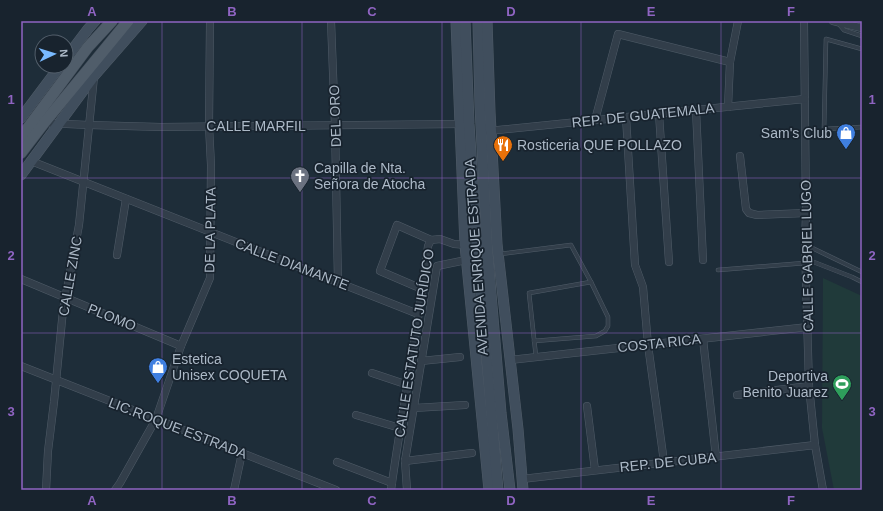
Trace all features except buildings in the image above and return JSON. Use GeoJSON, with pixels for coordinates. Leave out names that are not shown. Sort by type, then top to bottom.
{"type":"FeatureCollection","features":[{"type":"Feature","properties":{"kind":"main road"},"geometry":{"type":"LineString","coordinates":[[21,137],[88,48],[112,21]]}},
{"type":"Feature","properties":{"kind":"main road"},"geometry":{"type":"LineString","coordinates":[[21,153],[94,61],[128,21]]}},
{"type":"Feature","properties":{"kind":"street"},"geometry":{"type":"LineString","coordinates":[[21,175],[94,76],[142,21]]}},
{"type":"Feature","properties":{"kind":"street","name":"DE LA PLATA"},"geometry":{"type":"LineString","coordinates":[[115,490],[156,419],[181,346],[210,278],[210,21]]}},
{"type":"Feature","properties":{"kind":"street","name":"DEL ORO"},"geometry":{"type":"LineString","coordinates":[[331,21],[335,125],[338,282]]}},
{"type":"Feature","properties":{"kind":"street"},"geometry":{"type":"LineString","coordinates":[[456,21],[464,124],[463,195],[465,245],[489,490]]}},
{"type":"Feature","properties":{"kind":"street","name":"AVENIDA ENRIQUE ESTRADA"},"geometry":{"type":"LineString","coordinates":[[465,21],[464,124],[474,195],[488,251],[501,413],[510,490]]}},
{"type":"Feature","properties":{"kind":"street"},"geometry":{"type":"LineString","coordinates":[[728,107],[730,62],[738,21]]}},
{"type":"Feature","properties":{"kind":"street","name":"CALLE GABRIEL LUGO"},"geometry":{"type":"LineString","coordinates":[[804,21],[805,260],[809,386],[815,445],[824,490]]}},
{"type":"Feature","properties":{"kind":"street"},"geometry":{"type":"LineString","coordinates":[[484,22],[486,132]]}},
{"type":"Feature","properties":{"kind":"street","name":"AVENIDA ENRIQUE ESTRADA"},"geometry":{"type":"LineString","coordinates":[[484,22],[479,58],[486,132],[488,251],[498,490]]}},
{"type":"Feature","properties":{"kind":"street"},"geometry":{"type":"LineString","coordinates":[[835,22],[862,28]]}},
{"type":"Feature","properties":{"kind":"street"},"geometry":{"type":"LineString","coordinates":[[88,48],[90,24]]}},
{"type":"Feature","properties":{"kind":"street"},"geometry":{"type":"LineString","coordinates":[[74,47],[90,24]]}},
{"type":"Feature","properties":{"kind":"street"},"geometry":{"type":"LineString","coordinates":[[594,120],[618,34],[730,62]]}},
{"type":"Feature","properties":{"kind":"street","name":"CALLE ZINC"},"geometry":{"type":"LineString","coordinates":[[46,490],[48,451],[57,380],[63,310],[79,225],[94,76],[94,61]]}},
{"type":"Feature","properties":{"kind":"street"},"geometry":{"type":"LineString","coordinates":[[21,118],[54,74]]}},
{"type":"Feature","properties":{"kind":"street","name":"REP. DE GUATEMALA"},"geometry":{"type":"LineString","coordinates":[[486,132],[805,99]]}},
{"type":"Feature","properties":{"kind":"street"},"geometry":{"type":"LineString","coordinates":[[696,110],[703,260]]}},
{"type":"Feature","properties":{"kind":"street"},"geometry":{"type":"LineString","coordinates":[[660,114],[669,262]]}},
{"type":"Feature","properties":{"kind":"street"},"geometry":{"type":"LineString","coordinates":[[626,117],[634,265],[643,287],[648,345],[664,462]]}},
{"type":"Feature","properties":{"kind":"street","name":"CALLE MARFIL"},"geometry":{"type":"LineString","coordinates":[[44,123],[161,127],[464,124]]}},
{"type":"Feature","properties":{"kind":"street"},"geometry":{"type":"LineString","coordinates":[[740,156],[746,208],[749,213],[757,215],[806,213]]}},
{"type":"Feature","properties":{"kind":"street","name":"CALLE DIAMANTE"},"geometry":{"type":"LineString","coordinates":[[31,162],[418,314]]}},
{"type":"Feature","properties":{"kind":"street"},"geometry":{"type":"LineString","coordinates":[[463,195],[474,195]]}},
{"type":"Feature","properties":{"kind":"street"},"geometry":{"type":"LineString","coordinates":[[117,255],[126,199]]}},
{"type":"Feature","properties":{"kind":"street"},"geometry":{"type":"LineString","coordinates":[[422,289],[380,271],[397,225],[431,240]]}},
{"type":"Feature","properties":{"kind":"street","name":"CALLE ESTATUTO JURÍDICO"},"geometry":{"type":"LineString","coordinates":[[392,486],[428,246],[431,240],[440,238],[454,244],[465,245],[488,251]]}},
{"type":"Feature","properties":{"kind":"street"},"geometry":{"type":"LineString","coordinates":[[488,251],[510,360],[523,490]]}},
{"type":"Feature","properties":{"kind":"street","name":"CALLE ESTATUTO JURÍDICO"},"geometry":{"type":"LineString","coordinates":[[407,490],[405,461],[436,266],[467,260],[488,251]]}},
{"type":"Feature","properties":{"kind":"street"},"geometry":{"type":"LineString","coordinates":[[426,263],[436,266]]}},
{"type":"Feature","properties":{"kind":"street","name":"PLOMO"},"geometry":{"type":"LineString","coordinates":[[21,279],[181,346]]}},
{"type":"Feature","properties":{"kind":"street","name":"COSTA RICA"},"geometry":{"type":"LineString","coordinates":[[510,360],[808,327]]}},
{"type":"Feature","properties":{"kind":"street"},"geometry":{"type":"LineString","coordinates":[[703,339],[716,457]]}},
{"type":"Feature","properties":{"kind":"street"},"geometry":{"type":"LineString","coordinates":[[421,361],[460,356]]}},
{"type":"Feature","properties":{"kind":"street","name":"LIC.ROQUE ESTRADA"},"geometry":{"type":"LineString","coordinates":[[21,366],[336,490]]}},
{"type":"Feature","properties":{"kind":"street"},"geometry":{"type":"LineString","coordinates":[[372,373],[408,385]]}},
{"type":"Feature","properties":{"kind":"street"},"geometry":{"type":"LineString","coordinates":[[737,395],[809,386]]}},
{"type":"Feature","properties":{"kind":"street"},"geometry":{"type":"LineString","coordinates":[[414,408],[465,405]]}},
{"type":"Feature","properties":{"kind":"street"},"geometry":{"type":"LineString","coordinates":[[588,406],[595,470]]}},
{"type":"Feature","properties":{"kind":"street"},"geometry":{"type":"LineString","coordinates":[[356,415],[400,428]]}},
{"type":"Feature","properties":{"kind":"street","name":"REP. DE CUBA"},"geometry":{"type":"LineString","coordinates":[[522,479],[815,445]]}},
{"type":"Feature","properties":{"kind":"street"},"geometry":{"type":"LineString","coordinates":[[234,490],[242,453]]}},
{"type":"Feature","properties":{"kind":"street"},"geometry":{"type":"LineString","coordinates":[[405,461],[472,453]]}},
{"type":"Feature","properties":{"kind":"street"},"geometry":{"type":"LineString","coordinates":[[337,462],[392,486]]}},
{"type":"Feature","properties":{"kind":"lane"},"geometry":{"type":"LineString","coordinates":[[835,22],[844,30],[862,36]]}},
{"type":"Feature","properties":{"kind":"lane"},"geometry":{"type":"LineString","coordinates":[[862,50],[826,39],[824,129],[862,127]]}},
{"type":"Feature","properties":{"kind":"lane"},"geometry":{"type":"LineString","coordinates":[[488,251],[571,245],[608,317],[608,326],[605,332],[596,336],[534,341]]}},
{"type":"Feature","properties":{"kind":"lane"},"geometry":{"type":"LineString","coordinates":[[805,245],[862,272]]}},
{"type":"Feature","properties":{"kind":"lane"},"geometry":{"type":"LineString","coordinates":[[718,270],[805,260],[862,282]]}},
{"type":"Feature","properties":{"kind":"lane"},"geometry":{"type":"LineString","coordinates":[[536,357],[528,293],[591,282]]}},
{"type":"Feature","properties":{"kind":"green space","name":"Deportiva Benito Juarez"},"geometry":{"type":"Polygon","coordinates":[[[823,278],[862,296],[862,490],[834,490],[822,428],[823,278]]]}},
{"type":"Feature","properties":{"kind":"place","name":"Sam's Club"},"geometry":{"type":"Point","coordinates":[846,150]}},
{"type":"Feature","properties":{"kind":"place","name":"Rosticeria QUE POLLAZO"},"geometry":{"type":"Point","coordinates":[503,162]}},
{"type":"Feature","properties":{"kind":"place","name":"Capilla de Nta. Señora de Atocha"},"geometry":{"type":"Point","coordinates":[300,193]}},
{"type":"Feature","properties":{"kind":"place","name":"Estetica Unisex COQUETA"},"geometry":{"type":"Point","coordinates":[158,384]}},
{"type":"Feature","properties":{"kind":"place","name":"Deportiva Benito Juarez"},"geometry":{"type":"Point","coordinates":[842,401]}}]}
